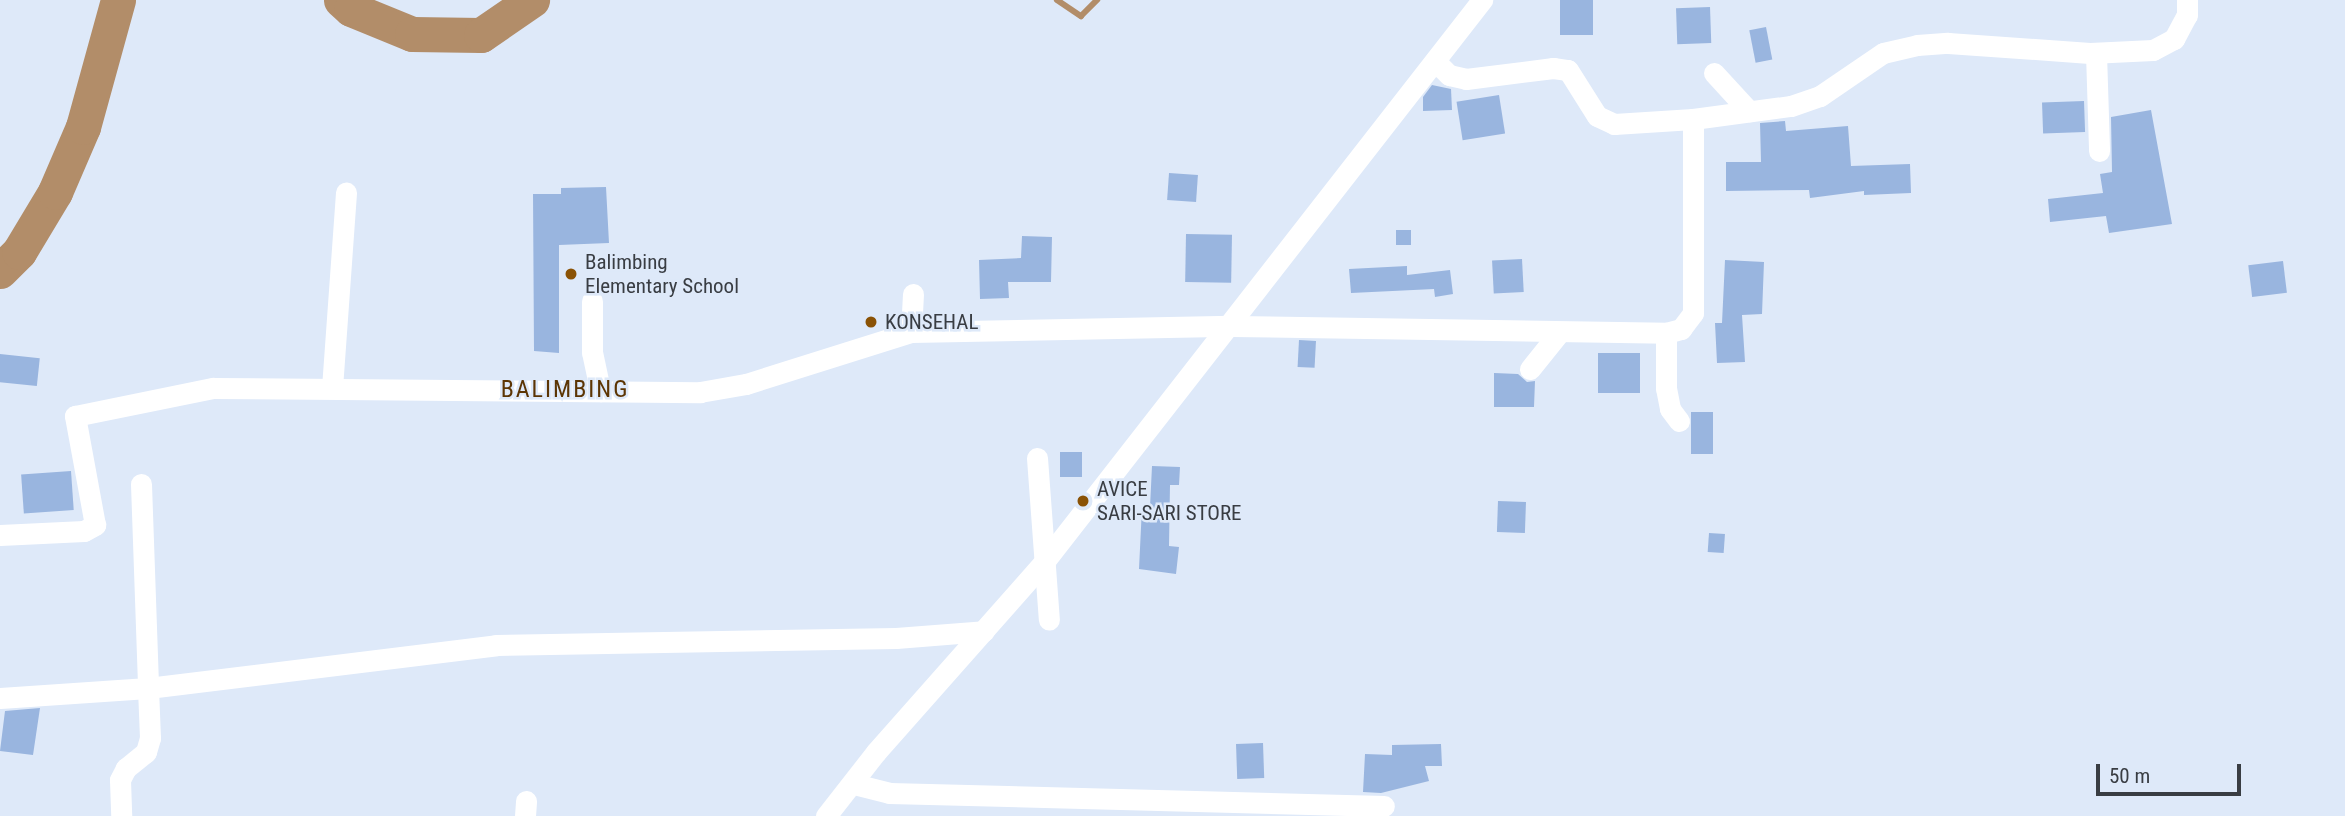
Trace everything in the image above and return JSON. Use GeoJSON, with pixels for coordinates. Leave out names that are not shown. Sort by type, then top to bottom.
{"type":"FeatureCollection","features":[{"type":"Feature","properties":{"kind":"street"},"geometry":{"type":"LineString","coordinates":[[826,816],[854,784],[876,752],[1044,562],[1232,326],[1482,0]]}},
{"type":"Feature","properties":{"kind":"street"},"geometry":{"type":"LineString","coordinates":[[1435,61],[1449,75],[1466,79],[1568,70],[1597,116],[1614,124],[1693,119],[1791,106],[1820,96],[1883,53],[1917,45],[1948,43],[2096,52],[2153,50],[2174,39],[2187,15],[2187,0]]}},
{"type":"Feature","properties":{"kind":"street"},"geometry":{"type":"LineString","coordinates":[[2096,52],[2099,151]]}},
{"type":"Feature","properties":{"kind":"street"},"geometry":{"type":"LineString","coordinates":[[1714,73],[1749,111]]}},
{"type":"Feature","properties":{"kind":"street"},"geometry":{"type":"LineString","coordinates":[[0,536],[84,531],[95,525],[74,423],[81,412],[213,388],[700,392],[746,384],[911,331],[1232,326],[1558,334],[1666,333],[1681,329],[1693,313],[1693,119]]}},
{"type":"Feature","properties":{"kind":"street"},"geometry":{"type":"LineString","coordinates":[[332,388],[346,192]]}},
{"type":"Feature","properties":{"kind":"street"},"geometry":{"type":"LineString","coordinates":[[911,331],[913,294]]}},
{"type":"Feature","properties":{"kind":"street"},"geometry":{"type":"LineString","coordinates":[[592,301],[592,352],[600,390]]}},
{"type":"Feature","properties":{"kind":"street"},"geometry":{"type":"LineString","coordinates":[[1666,333],[1665,388],[1670,408],[1679,421]]}},
{"type":"Feature","properties":{"kind":"street"},"geometry":{"type":"LineString","coordinates":[[1530,369],[1558,334]]}},
{"type":"Feature","properties":{"kind":"street"},"geometry":{"type":"LineString","coordinates":[[1037,458],[1049,620]]}},
{"type":"Feature","properties":{"kind":"street"},"geometry":{"type":"LineString","coordinates":[[121,816],[120,780],[126,768],[146,752],[150,738],[141,484]]}},
{"type":"Feature","properties":{"kind":"street"},"geometry":{"type":"LineString","coordinates":[[0,698],[148,688],[496,645],[896,638],[984,632]]}},
{"type":"Feature","properties":{"kind":"street"},"geometry":{"type":"LineString","coordinates":[[854,784],[888,793],[1254,809],[1384,806]]}},
{"type":"Feature","properties":{"kind":"building"},"geometry":{"type":"Polygon","coordinates":[[[1560,0],[1593,0],[1593,35],[1560,35],[1560,0]]]}},
{"type":"Feature","properties":{"kind":"building"},"geometry":{"type":"Polygon","coordinates":[[[1710,7],[1711,43],[1677,44],[1676,8],[1710,7]]]}},
{"type":"Feature","properties":{"kind":"building"},"geometry":{"type":"Polygon","coordinates":[[[1766,27],[1772,59],[1756,63],[1749,30],[1766,27]]]}},
{"type":"Feature","properties":{"kind":"building"},"geometry":{"type":"Polygon","coordinates":[[[1432,85],[1451,89],[1452,110],[1423,111],[1423,97],[1432,85]]]}},
{"type":"Feature","properties":{"kind":"building"},"geometry":{"type":"Polygon","coordinates":[[[1499,95],[1505,134],[1463,140],[1457,102],[1499,95]]]}},
{"type":"Feature","properties":{"kind":"building"},"geometry":{"type":"Polygon","coordinates":[[[2084,101],[2085,132],[2043,133],[2042,102],[2084,101]]]}},
{"type":"Feature","properties":{"kind":"building"},"geometry":{"type":"Polygon","coordinates":[[[2151,110],[2172,224],[2109,233],[2106,216],[2050,222],[2048,199],[2103,193],[2100,174],[2112,172],[2111,117],[2151,110]]]}},
{"type":"Feature","properties":{"kind":"building"},"geometry":{"type":"Polygon","coordinates":[[[1785,121],[1786,131],[1848,126],[1851,166],[1910,164],[1911,193],[1864,195],[1864,191],[1810,198],[1809,190],[1726,191],[1726,162],[1761,162],[1760,123],[1785,121]]]}},
{"type":"Feature","properties":{"kind":"building"},"geometry":{"type":"Polygon","coordinates":[[[1169,173],[1198,175],[1196,202],[1167,200],[1169,173]]]}},
{"type":"Feature","properties":{"kind":"building"},"geometry":{"type":"Polygon","coordinates":[[[606,187],[609,243],[559,245],[559,353],[534,351],[533,194],[561,194],[561,188],[606,187]]]}},
{"type":"Feature","properties":{"kind":"building"},"geometry":{"type":"Polygon","coordinates":[[[1396,230],[1411,230],[1411,245],[1396,245],[1396,230]]]}},
{"type":"Feature","properties":{"kind":"building"},"geometry":{"type":"Polygon","coordinates":[[[1186,234],[1232,235],[1231,283],[1185,282],[1186,234]]]}},
{"type":"Feature","properties":{"kind":"building"},"geometry":{"type":"Polygon","coordinates":[[[1022,236],[1052,237],[1051,282],[1008,282],[1009,298],[980,299],[979,260],[1021,258],[1022,236]]]}},
{"type":"Feature","properties":{"kind":"building"},"geometry":{"type":"Polygon","coordinates":[[[1522,259],[1524,292],[1494,294],[1492,261],[1522,259]]]}},
{"type":"Feature","properties":{"kind":"building"},"geometry":{"type":"Polygon","coordinates":[[[1725,260],[1764,262],[1762,314],[1742,315],[1745,362],[1717,363],[1715,323],[1722,323],[1725,260]]]}},
{"type":"Feature","properties":{"kind":"building"},"geometry":{"type":"Polygon","coordinates":[[[2283,261],[2287,293],[2252,297],[2248,265],[2283,261]]]}},
{"type":"Feature","properties":{"kind":"building"},"geometry":{"type":"Polygon","coordinates":[[[1407,266],[1407,275],[1450,270],[1453,294],[1435,297],[1434,289],[1351,293],[1349,269],[1407,266]]]}},
{"type":"Feature","properties":{"kind":"building"},"geometry":{"type":"Polygon","coordinates":[[[1299,340],[1316,341],[1315,368],[1298,367],[1299,340]]]}},
{"type":"Feature","properties":{"kind":"building"},"geometry":{"type":"Polygon","coordinates":[[[1598,353],[1640,353],[1640,393],[1598,393],[1598,353]]]}},
{"type":"Feature","properties":{"kind":"building"},"geometry":{"type":"Polygon","coordinates":[[[0,354],[40,358],[37,386],[0,382],[0,354]]]}},
{"type":"Feature","properties":{"kind":"building"},"geometry":{"type":"Polygon","coordinates":[[[1494,373],[1518,374],[1527,382],[1535,381],[1534,407],[1494,407],[1494,373]]]}},
{"type":"Feature","properties":{"kind":"building"},"geometry":{"type":"Polygon","coordinates":[[[1691,412],[1713,412],[1713,454],[1691,454],[1691,412]]]}},
{"type":"Feature","properties":{"kind":"building"},"geometry":{"type":"Polygon","coordinates":[[[1060,452],[1082,452],[1082,477],[1060,477],[1060,452]]]}},
{"type":"Feature","properties":{"kind":"building"},"geometry":{"type":"Polygon","coordinates":[[[1152,466],[1180,467],[1179,485],[1170,485],[1169,546],[1179,547],[1176,574],[1139,569],[1142,507],[1150,507],[1152,466]]]}},
{"type":"Feature","properties":{"kind":"building"},"geometry":{"type":"Polygon","coordinates":[[[71,471],[74,510],[24,513],[21,474],[71,471]]]}},
{"type":"Feature","properties":{"kind":"building"},"geometry":{"type":"Polygon","coordinates":[[[1498,501],[1526,502],[1525,533],[1497,532],[1498,501]]]}},
{"type":"Feature","properties":{"kind":"building"},"geometry":{"type":"Polygon","coordinates":[[[1709,533],[1725,534],[1724,553],[1708,552],[1709,533]]]}},
{"type":"Feature","properties":{"kind":"building"},"geometry":{"type":"Polygon","coordinates":[[[40,708],[33,755],[0,751],[5,711],[40,708]]]}},
{"type":"Feature","properties":{"kind":"building"},"geometry":{"type":"Polygon","coordinates":[[[1263,743],[1264,778],[1237,779],[1236,744],[1263,743]]]}},
{"type":"Feature","properties":{"kind":"building"},"geometry":{"type":"Polygon","coordinates":[[[1441,744],[1442,766],[1425,766],[1429,781],[1381,793],[1363,792],[1365,754],[1392,755],[1392,745],[1441,744]]]}},
{"type":"Feature","properties":{"kind":"waterway"},"geometry":{"type":"LineString","coordinates":[[0,271],[19,252],[55,192],[83,127],[118,0]]}},
{"type":"Feature","properties":{"kind":"waterway"},"geometry":{"type":"LineString","coordinates":[[341,0],[351,9],[412,34],[481,35],[532,0]]}},
{"type":"Feature","properties":{"kind":"waterway"},"geometry":{"type":"LineString","coordinates":[[1057,0],[1081,16],[1097,0]]}},
{"type":"Feature","properties":{"kind":"place","name":"Balimbing Elementary School"},"geometry":{"type":"Point","coordinates":[571,274]}},
{"type":"Feature","properties":{"kind":"place","name":"KONSEHAL"},"geometry":{"type":"Point","coordinates":[871,322]}},
{"type":"Feature","properties":{"kind":"place","name":"AVICE SARI-SARI STORE"},"geometry":{"type":"Point","coordinates":[1083,501]}},
{"type":"Feature","properties":{"kind":"district","name":"BALIMBING"},"geometry":{"type":"Point","coordinates":[565,390]}}]}
